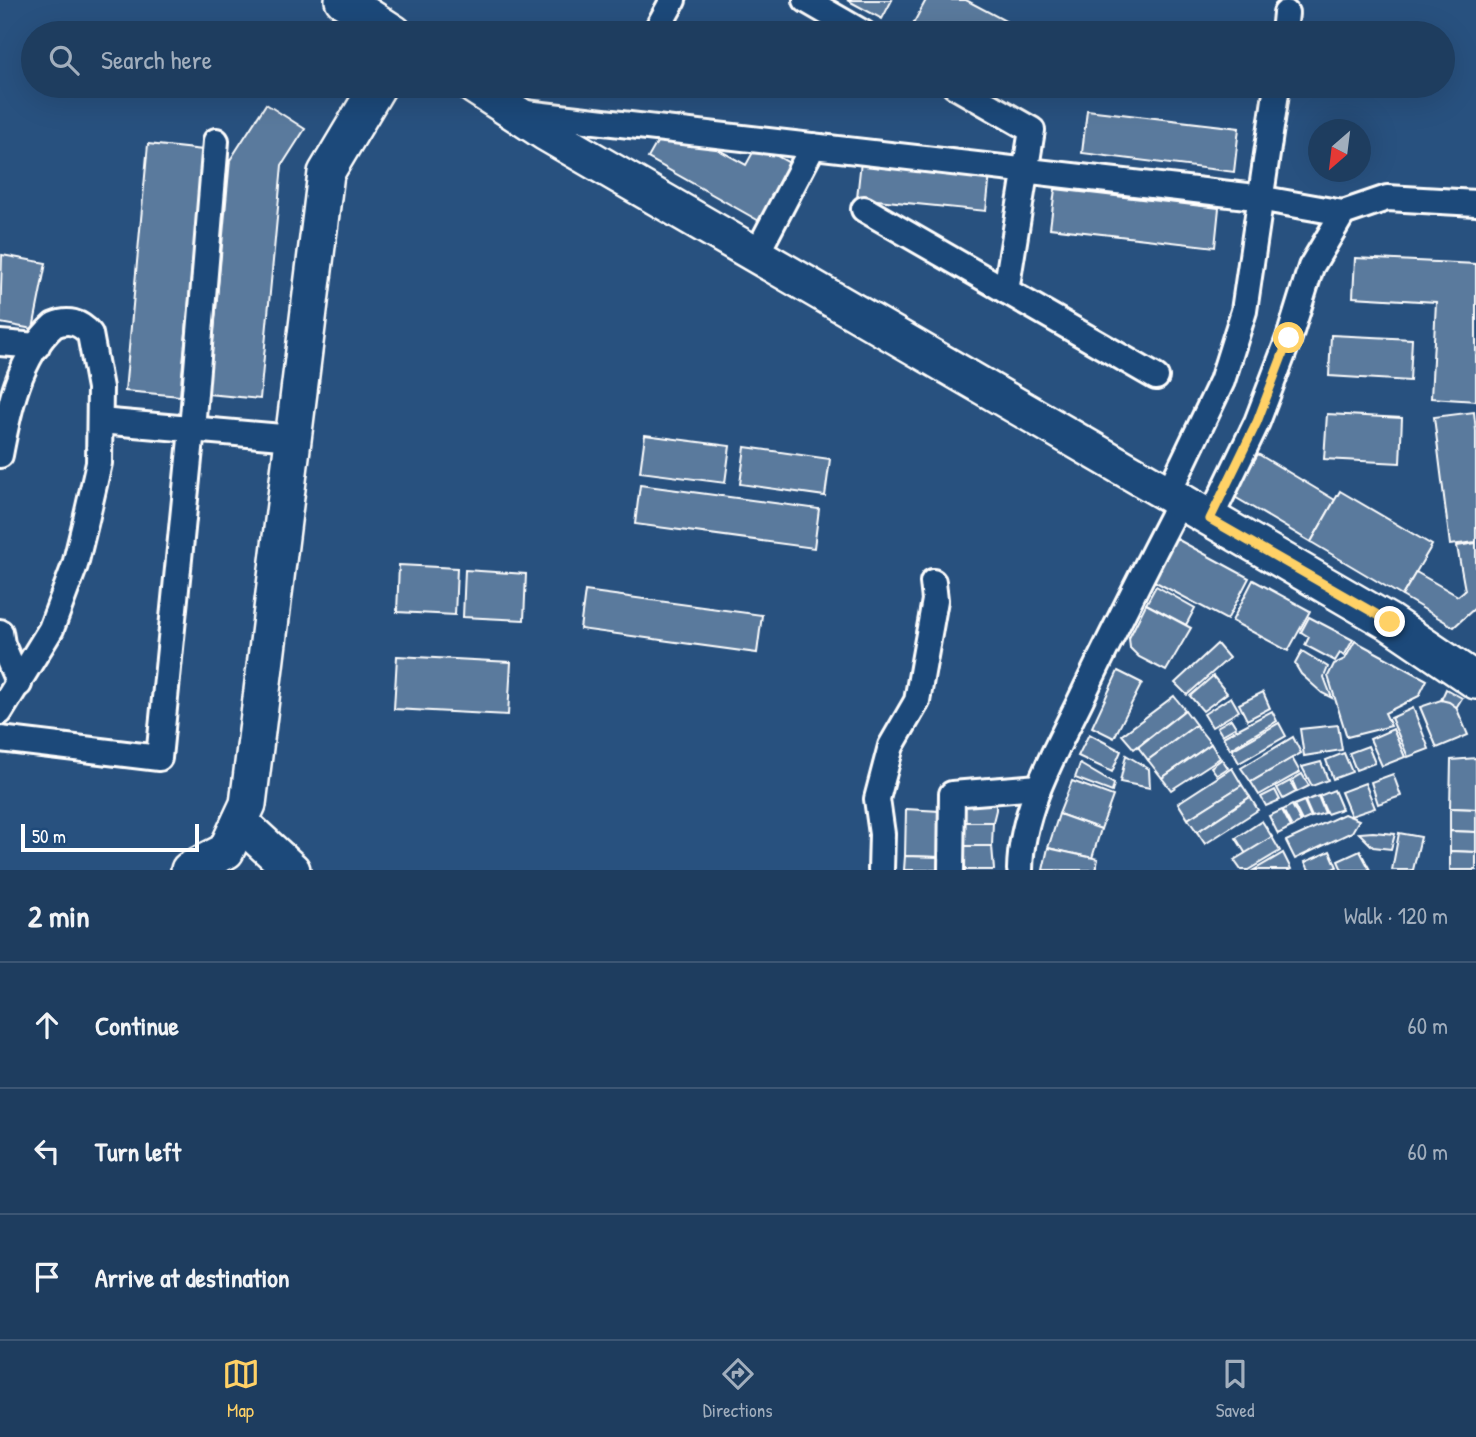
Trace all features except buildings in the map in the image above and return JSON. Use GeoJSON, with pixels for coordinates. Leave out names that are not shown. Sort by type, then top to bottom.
{"type":"FeatureCollection","features":[{"type":"Feature","properties":{"kind":"main road"},"geometry":{"type":"LineString","coordinates":[[343,0],[375,21]]}},
{"type":"Feature","properties":{"kind":"main road"},"geometry":{"type":"LineString","coordinates":[[189,870],[233,848],[248,804],[326,173],[371,98]]}},
{"type":"Feature","properties":{"kind":"main road"},"geometry":{"type":"LineString","coordinates":[[492,98],[546,133],[755,255],[1390,622],[1476,681]]}},
{"type":"Feature","properties":{"kind":"main road"},"geometry":{"type":"LineString","coordinates":[[233,848],[292,870]]}},
{"type":"Feature","properties":{"kind":"street"},"geometry":{"type":"LineString","coordinates":[[662,21],[673,0]]}},
{"type":"Feature","properties":{"kind":"street"},"geometry":{"type":"LineString","coordinates":[[806,0],[842,21]]}},
{"type":"Feature","properties":{"kind":"street"},"geometry":{"type":"LineString","coordinates":[[976,98],[1032,130],[1006,291]]}},
{"type":"Feature","properties":{"kind":"street"},"geometry":{"type":"LineString","coordinates":[[1020,870],[1020,852],[1038,787],[1174,497],[1222,382],[1244,312],[1275,98]]}},
{"type":"Feature","properties":{"kind":"street"},"geometry":{"type":"LineString","coordinates":[[512,111],[1262,199],[1343,213],[1387,198],[1476,203]]}},
{"type":"Feature","properties":{"kind":"street"},"geometry":{"type":"LineString","coordinates":[[0,739],[159,758],[192,429],[216,141]]}},
{"type":"Feature","properties":{"kind":"street"},"geometry":{"type":"LineString","coordinates":[[755,255],[813,146]]}},
{"type":"Feature","properties":{"kind":"street"},"geometry":{"type":"LineString","coordinates":[[864,209],[1156,377]]}},
{"type":"Feature","properties":{"kind":"street"},"geometry":{"type":"LineString","coordinates":[[1210,519],[1257,422],[1289,338],[1311,267],[1343,213]]}},
{"type":"Feature","properties":{"kind":"street"},"geometry":{"type":"LineString","coordinates":[[0,456],[12,404],[28,359],[48,330],[62,321],[70,321],[85,328],[90,334],[100,388],[100,463],[75,565],[51,629],[0,712]]}},
{"type":"Feature","properties":{"kind":"street"},"geometry":{"type":"LineString","coordinates":[[0,343],[37,346]]}},
{"type":"Feature","properties":{"kind":"street"},"geometry":{"type":"LineString","coordinates":[[100,421],[293,438]]}},
{"type":"Feature","properties":{"kind":"street"},"geometry":{"type":"LineString","coordinates":[[881,870],[882,834],[877,799],[891,746],[917,701],[935,600],[933,582]]}},
{"type":"Feature","properties":{"kind":"street"},"geometry":{"type":"LineString","coordinates":[[0,632],[2,645],[19,684]]}},
{"type":"Feature","properties":{"kind":"street"},"geometry":{"type":"LineString","coordinates":[[951,870],[952,794],[1038,787]]}},
{"type":"Feature","properties":{"kind":"route"},"geometry":{"type":"LineString","coordinates":[[1289,338],[1257,422],[1210,519],[1390,622]]}}]}
